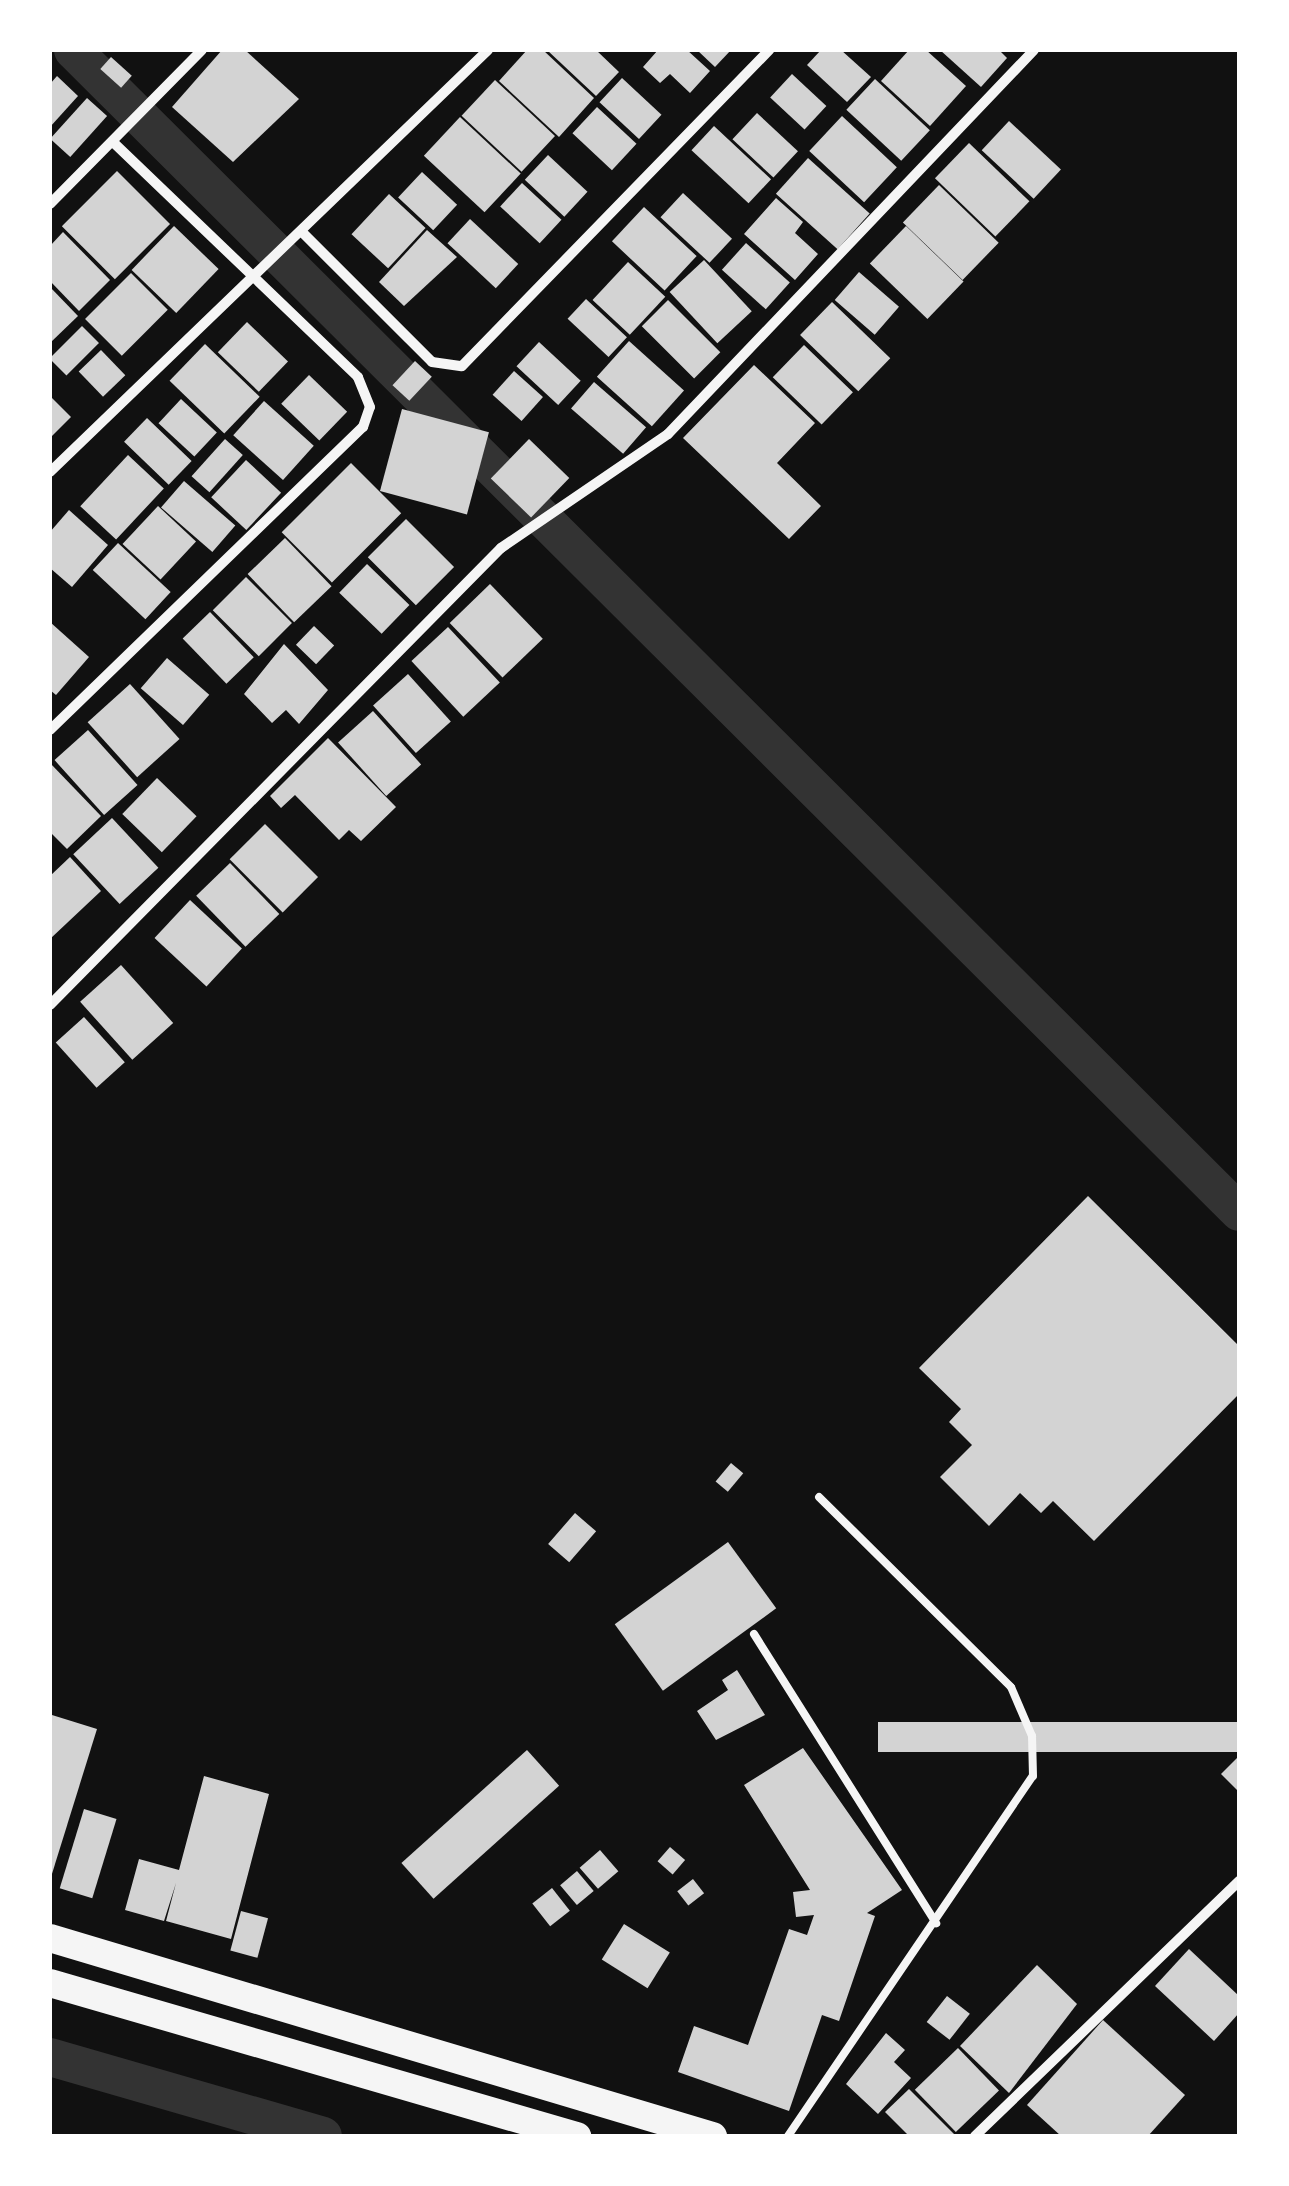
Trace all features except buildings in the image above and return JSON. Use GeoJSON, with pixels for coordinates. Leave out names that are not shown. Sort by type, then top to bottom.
{"type":"FeatureCollection","features":[{"type":"Feature","properties":{"kind":"highway"},"geometry":{"type":"LineString","coordinates":[[50,1938],[713,2136]]}},
{"type":"Feature","properties":{"kind":"highway"},"geometry":{"type":"LineString","coordinates":[[50,1983],[577,2136]]}},
{"type":"Feature","properties":{"kind":"street"},"geometry":{"type":"LineString","coordinates":[[50,204],[202,50]]}},
{"type":"Feature","properties":{"kind":"street"},"geometry":{"type":"LineString","coordinates":[[50,472],[488,50]]}},
{"type":"Feature","properties":{"kind":"street"},"geometry":{"type":"LineString","coordinates":[[297,235],[432,362],[462,366],[768,50]]}},
{"type":"Feature","properties":{"kind":"street"},"geometry":{"type":"LineString","coordinates":[[50,1005],[519,535],[590,492],[668,434],[1034,50]]}},
{"type":"Feature","properties":{"kind":"street"},"geometry":{"type":"LineString","coordinates":[[50,730],[368,420],[358,377],[258,272],[118,138]]}},
{"type":"Feature","properties":{"kind":"street"},"geometry":{"type":"LineString","coordinates":[[974,2136],[1239,1881]]}},
{"type":"Feature","properties":{"kind":"lane"},"geometry":{"type":"LineString","coordinates":[[788,2136],[833,2058],[936,1923],[1033,1776],[1032,1736],[1010,1686],[980,1650],[818,1497]]}},
{"type":"Feature","properties":{"kind":"lane"},"geometry":{"type":"LineString","coordinates":[[754,1634],[936,1923]]}},
{"type":"Feature","properties":{"kind":"waterway"},"geometry":{"type":"LineString","coordinates":[[73,50],[1239,1212]]}},
{"type":"Feature","properties":{"kind":"waterway"},"geometry":{"type":"LineString","coordinates":[[50,2057],[323,2136]]}}]}
